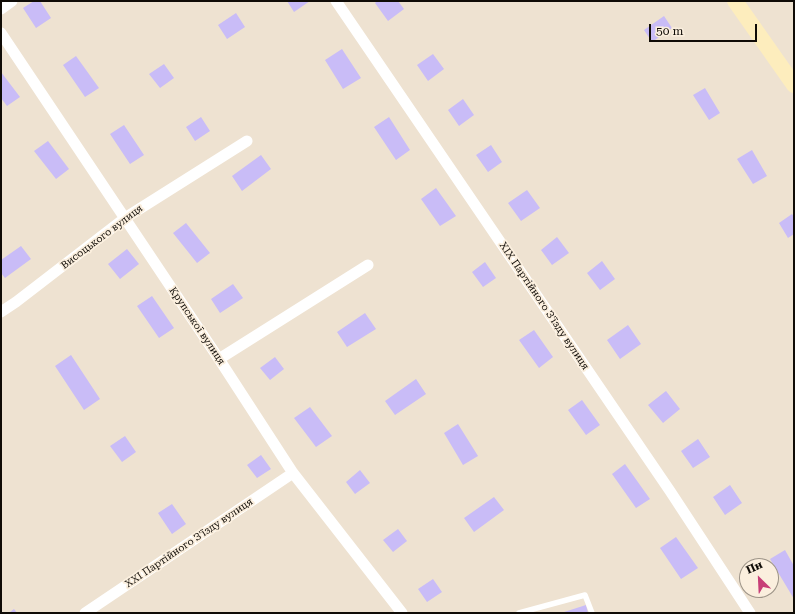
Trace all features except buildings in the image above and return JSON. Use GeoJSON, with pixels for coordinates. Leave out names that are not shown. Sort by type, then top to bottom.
{"type":"FeatureCollection","features":[{"type":"Feature","properties":{"kind":"main road"},"geometry":{"type":"LineString","coordinates":[[735,1],[794,85]]}},
{"type":"Feature","properties":{"kind":"street"},"geometry":{"type":"LineString","coordinates":[[1,9],[12,1]]}},
{"type":"Feature","properties":{"kind":"street","name":"XIX Партійного З'їзду вулиця"},"geometry":{"type":"LineString","coordinates":[[336,1],[670,492],[750,613]]}},
{"type":"Feature","properties":{"kind":"street","name":"Крупської вулиця"},"geometry":{"type":"LineString","coordinates":[[1,34],[293,472],[402,613]]}},
{"type":"Feature","properties":{"kind":"street","name":"Висоцького вулиця"},"geometry":{"type":"LineString","coordinates":[[1,312],[125,218],[247,141]]}},
{"type":"Feature","properties":{"kind":"street"},"geometry":{"type":"LineString","coordinates":[[219,359],[368,265]]}},
{"type":"Feature","properties":{"kind":"street","name":"XXI Партійного З'їзду вулиця"},"geometry":{"type":"LineString","coordinates":[[85,613],[293,472]]}},
{"type":"Feature","properties":{"kind":"lane"},"geometry":{"type":"LineString","coordinates":[[519,613],[585,594],[592,613]]}}]}
